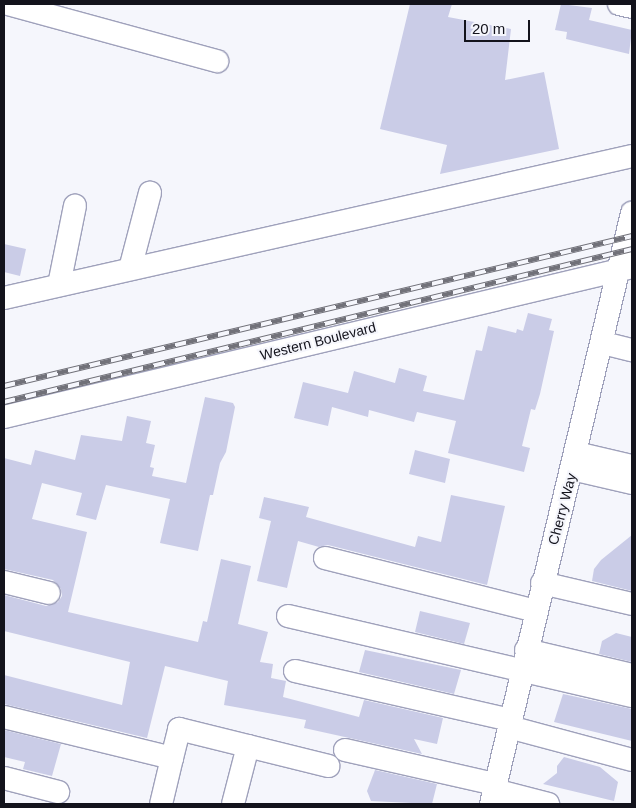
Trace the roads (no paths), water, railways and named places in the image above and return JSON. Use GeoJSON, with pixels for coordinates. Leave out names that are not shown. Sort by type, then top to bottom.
{"type":"FeatureCollection","features":[{"type":"Feature","properties":{"kind":"street"},"geometry":{"type":"LineString","coordinates":[[8,4],[217,61]]}},
{"type":"Feature","properties":{"kind":"street"},"geometry":{"type":"LineString","coordinates":[[619,4],[632,7]]}},
{"type":"Feature","properties":{"kind":"street"},"geometry":{"type":"LineString","coordinates":[[4,298],[632,156]]}},
{"type":"Feature","properties":{"kind":"street"},"geometry":{"type":"LineString","coordinates":[[130,269],[150,193]]}},
{"type":"Feature","properties":{"kind":"street"},"geometry":{"type":"LineString","coordinates":[[59,285],[75,206]]}},
{"type":"Feature","properties":{"kind":"street","name":"Cherry Way"},"geometry":{"type":"LineString","coordinates":[[493,793],[542,583],[603,343],[626,269],[632,213]]}},
{"type":"Feature","properties":{"kind":"street","name":"Western Boulevard"},"geometry":{"type":"LineString","coordinates":[[4,417],[626,269]]}},
{"type":"Feature","properties":{"kind":"street"},"geometry":{"type":"LineString","coordinates":[[603,343],[632,350]]}},
{"type":"Feature","properties":{"kind":"street"},"geometry":{"type":"LineString","coordinates":[[574,461],[632,466]]}},
{"type":"Feature","properties":{"kind":"street"},"geometry":{"type":"LineString","coordinates":[[574,461],[632,483]]}},
{"type":"Feature","properties":{"kind":"street"},"geometry":{"type":"LineString","coordinates":[[325,558],[536,611]]}},
{"type":"Feature","properties":{"kind":"street"},"geometry":{"type":"LineString","coordinates":[[4,582],[48,593]]}},
{"type":"Feature","properties":{"kind":"street"},"geometry":{"type":"LineString","coordinates":[[542,583],[632,604]]}},
{"type":"Feature","properties":{"kind":"street"},"geometry":{"type":"LineString","coordinates":[[288,616],[524,660],[632,675]]}},
{"type":"Feature","properties":{"kind":"street"},"geometry":{"type":"LineString","coordinates":[[524,660],[632,696]]}},
{"type":"Feature","properties":{"kind":"street"},"geometry":{"type":"LineString","coordinates":[[295,671],[510,724],[632,760]]}},
{"type":"Feature","properties":{"kind":"street"},"geometry":{"type":"LineString","coordinates":[[4,717],[172,758]]}},
{"type":"Feature","properties":{"kind":"street"},"geometry":{"type":"LineString","coordinates":[[161,804],[179,729],[329,766]]}},
{"type":"Feature","properties":{"kind":"street"},"geometry":{"type":"LineString","coordinates":[[233,804],[248,746]]}},
{"type":"Feature","properties":{"kind":"street"},"geometry":{"type":"LineString","coordinates":[[345,750],[493,793],[548,804]]}},
{"type":"Feature","properties":{"kind":"street"},"geometry":{"type":"LineString","coordinates":[[4,778],[58,792]]}},
{"type":"Feature","properties":{"kind":"railway"},"geometry":{"type":"LineString","coordinates":[[4,386],[632,236]]}},
{"type":"Feature","properties":{"kind":"railway"},"geometry":{"type":"LineString","coordinates":[[4,402],[632,249]]}}]}
